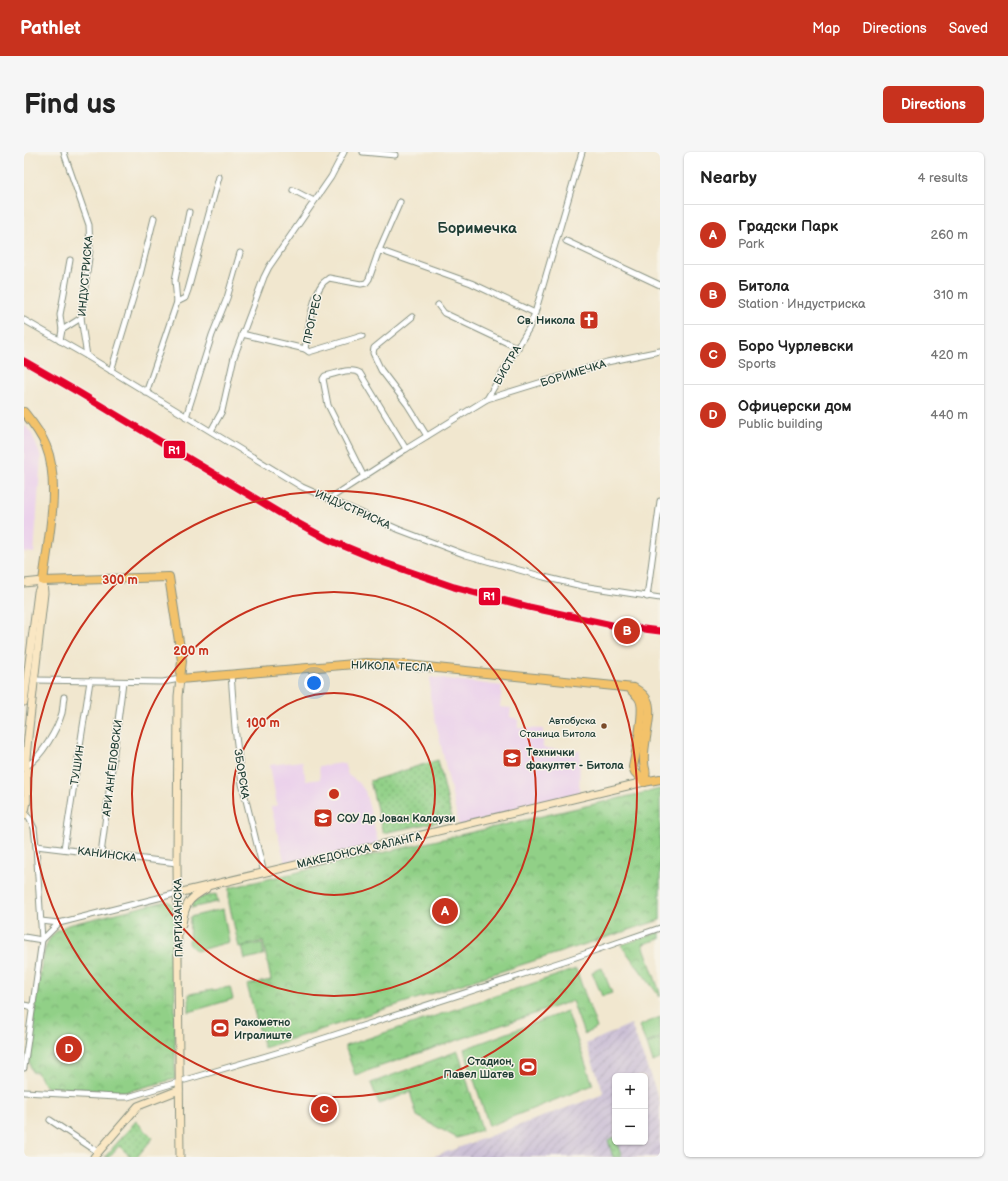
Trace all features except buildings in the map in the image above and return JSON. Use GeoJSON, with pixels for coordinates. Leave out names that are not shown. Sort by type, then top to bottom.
{"type":"FeatureCollection","features":[{"type":"Feature","properties":{"kind":"main road"},"geometry":{"type":"LineString","coordinates":[[24,412],[37,429],[46,445],[52,466],[53,494],[43,581],[169,577],[182,661],[180,679]]}},
{"type":"Feature","properties":{"kind":"main road","name":"НИКОЛА ТЕСЛА"},"geometry":{"type":"LineString","coordinates":[[180,679],[366,663],[407,664],[634,688],[643,694],[648,701],[649,711],[644,762],[647,772],[644,782]]}},
{"type":"Feature","properties":{"kind":"main road","name":"МАКЕДОНСКА ФАЛАНГА"},"geometry":{"type":"LineString","coordinates":[[644,782],[660,778]]}},
{"type":"Feature","properties":{"kind":"street","name":"ИНДУСТРИСКА"},"geometry":{"type":"LineString","coordinates":[[64,152],[89,225],[90,250],[81,318],[87,356]]}},
{"type":"Feature","properties":{"kind":"street"},"geometry":{"type":"LineString","coordinates":[[211,431],[222,411],[234,356],[266,272],[331,177],[344,152]]}},
{"type":"Feature","properties":{"kind":"street"},"geometry":{"type":"LineString","coordinates":[[363,152],[395,155]]}},
{"type":"Feature","properties":{"kind":"street","name":"БИСТРА"},"geometry":{"type":"LineString","coordinates":[[329,499],[487,399],[529,328],[582,152]]}},
{"type":"Feature","properties":{"kind":"street"},"geometry":{"type":"LineString","coordinates":[[177,302],[184,298],[188,290],[219,177]]}},
{"type":"Feature","properties":{"kind":"street"},"geometry":{"type":"LineString","coordinates":[[293,190],[314,201]]}},
{"type":"Feature","properties":{"kind":"street","name":"ПРОГРЕС"},"geometry":{"type":"LineString","coordinates":[[242,334],[305,349],[310,316],[322,282],[329,278],[360,284],[366,283],[369,279],[379,250],[400,202]]}},
{"type":"Feature","properties":{"kind":"street"},"geometry":{"type":"LineString","coordinates":[[146,393],[177,302],[175,280],[189,212]]}},
{"type":"Feature","properties":{"kind":"street"},"geometry":{"type":"LineString","coordinates":[[111,371],[140,275],[154,218]]}},
{"type":"Feature","properties":{"kind":"street"},"geometry":{"type":"LineString","coordinates":[[566,241],[660,285]]}},
{"type":"Feature","properties":{"kind":"street"},"geometry":{"type":"LineString","coordinates":[[379,250],[471,283],[534,314]]}},
{"type":"Feature","properties":{"kind":"street"},"geometry":{"type":"LineString","coordinates":[[186,417],[212,335],[227,298],[240,254]]}},
{"type":"Feature","properties":{"kind":"street"},"geometry":{"type":"LineString","coordinates":[[60,341],[62,330],[60,315],[70,260]]}},
{"type":"Feature","properties":{"kind":"street"},"geometry":{"type":"LineString","coordinates":[[438,305],[444,313],[518,348]]}},
{"type":"Feature","properties":{"kind":"street"},"geometry":{"type":"LineString","coordinates":[[412,316],[374,348],[372,353],[381,370],[407,404],[427,436]]}},
{"type":"Feature","properties":{"kind":"street"},"geometry":{"type":"LineString","coordinates":[[62,330],[81,318]]}},
{"type":"Feature","properties":{"kind":"street","name":"ИНДУСТРИСКА"},"geometry":{"type":"LineString","coordinates":[[24,320],[87,356],[302,487],[329,499],[400,530],[466,555],[582,586],[660,598]]}},
{"type":"Feature","properties":{"kind":"street"},"geometry":{"type":"LineString","coordinates":[[305,349],[308,352],[362,336]]}},
{"type":"Feature","properties":{"kind":"street","name":"БОРИМЕЧКА"},"geometry":{"type":"LineString","coordinates":[[487,399],[607,362],[660,351]]}},
{"type":"Feature","properties":{"kind":"street"},"geometry":{"type":"LineString","coordinates":[[364,477],[328,405],[322,383],[325,376],[350,370],[360,373],[406,449]]}},
{"type":"Feature","properties":{"kind":"street"},"geometry":{"type":"LineString","coordinates":[[647,597],[660,501]]}},
{"type":"Feature","properties":{"kind":"street"},"geometry":{"type":"LineString","coordinates":[[24,583],[43,581]]}},
{"type":"Feature","properties":{"kind":"street"},"geometry":{"type":"LineString","coordinates":[[24,702],[25,680],[38,592],[43,581]]}},
{"type":"Feature","properties":{"kind":"street"},"geometry":{"type":"LineString","coordinates":[[24,1068],[42,940],[34,828],[29,818],[24,814],[27,801],[28,737],[44,593],[43,581]]}},
{"type":"Feature","properties":{"kind":"street","name":"ЗБОРСКА"},"geometry":{"type":"LineString","coordinates":[[231,674],[235,728],[242,784],[264,873]]}},
{"type":"Feature","properties":{"kind":"street","name":"НИКОЛА ТЕСЛА"},"geometry":{"type":"LineString","coordinates":[[25,680],[163,682],[180,679]]}},
{"type":"Feature","properties":{"kind":"street","name":"ПАРТИЗАНСКА"},"geometry":{"type":"LineString","coordinates":[[180,679],[178,696],[177,863],[180,1157]]}},
{"type":"Feature","properties":{"kind":"street","name":"ТУШИН"},"geometry":{"type":"LineString","coordinates":[[64,849],[90,681]]}},
{"type":"Feature","properties":{"kind":"street","name":"АРИ АНЃЕЛОВСКИ"},"geometry":{"type":"LineString","coordinates":[[101,854],[123,682]]}},
{"type":"Feature","properties":{"kind":"street"},"geometry":{"type":"LineString","coordinates":[[27,766],[40,755],[57,726],[62,712],[64,697]]}},
{"type":"Feature","properties":{"kind":"street","name":"МАКЕДОНСКА ФАЛАНГА"},"geometry":{"type":"LineString","coordinates":[[41,921],[59,923],[178,893],[644,782]]}},
{"type":"Feature","properties":{"kind":"street","name":"КАНИНСКА"},"geometry":{"type":"LineString","coordinates":[[36,846],[177,863]]}},
{"type":"Feature","properties":{"kind":"street"},"geometry":{"type":"LineString","coordinates":[[178,942],[184,910],[188,902],[196,895],[214,885]]}},
{"type":"Feature","properties":{"kind":"street"},"geometry":{"type":"LineString","coordinates":[[42,940],[59,923]]}},
{"type":"Feature","properties":{"kind":"street"},"geometry":{"type":"LineString","coordinates":[[185,1080],[297,1047],[537,970],[660,928]]}},
{"type":"Feature","properties":{"kind":"street"},"geometry":{"type":"LineString","coordinates":[[24,937],[42,940]]}},
{"type":"Feature","properties":{"kind":"street"},"geometry":{"type":"LineString","coordinates":[[24,1005],[32,1007]]}},
{"type":"Feature","properties":{"kind":"street"},"geometry":{"type":"LineString","coordinates":[[24,1092],[117,1097],[128,1096],[175,1083]]}},
{"type":"Feature","properties":{"kind":"street"},"geometry":{"type":"LineString","coordinates":[[50,1120],[96,1155],[138,1106],[179,1090]]}},
{"type":"Feature","properties":{"kind":"shaded area"},"geometry":{"type":"Polygon","coordinates":[[[24,424],[32,434],[41,457],[34,553],[24,552],[24,424]]]}},
{"type":"Feature","properties":{"kind":"shaded area","name":"Технички факултет - Битола"},"geometry":{"type":"Polygon","coordinates":[[[430,677],[502,686],[500,707],[511,708],[510,717],[518,719],[518,728],[543,729],[543,748],[580,751],[579,798],[459,826],[430,696],[430,677]]]}},
{"type":"Feature","properties":{"kind":"shaded area","name":"СОУ Др Јован Калаузи"},"geometry":{"type":"Polygon","coordinates":[[[302,761],[306,781],[320,779],[319,766],[344,763],[348,775],[359,783],[365,791],[379,845],[286,867],[271,807],[277,805],[270,765],[302,761]]]}},
{"type":"Feature","properties":{"kind":"shaded area"},"geometry":{"type":"Polygon","coordinates":[[[631,1024],[660,1102],[660,1157],[431,1157],[452,1150],[604,1094],[586,1044],[631,1024]]]}},
{"type":"Feature","properties":{"kind":"green space"},"geometry":{"type":"Polygon","coordinates":[[[438,760],[452,819],[383,833],[370,781],[438,760]]]}},
{"type":"Feature","properties":{"kind":"green space"},"geometry":{"type":"Polygon","coordinates":[[[660,789],[660,920],[264,1048],[247,985],[271,980],[263,941],[239,947],[229,903],[229,888],[660,789]]]}},
{"type":"Feature","properties":{"kind":"green space"},"geometry":{"type":"Polygon","coordinates":[[[216,894],[218,903],[191,908],[194,901],[197,899],[216,894]]]}},
{"type":"Feature","properties":{"kind":"green space"},"geometry":{"type":"Polygon","coordinates":[[[166,901],[174,908],[175,915],[175,1079],[126,1092],[47,1087],[42,1082],[37,1072],[32,1072],[29,1061],[39,980],[47,943],[55,933],[68,925],[166,901]]]}},
{"type":"Feature","properties":{"kind":"green space"},"geometry":{"type":"Polygon","coordinates":[[[223,909],[229,942],[196,951],[189,944],[190,917],[223,909]]]}},
{"type":"Feature","properties":{"kind":"green space"},"geometry":{"type":"Polygon","coordinates":[[[660,932],[660,939],[643,944],[660,993],[660,997],[621,945],[660,932]]]}},
{"type":"Feature","properties":{"kind":"green space"},"geometry":{"type":"Polygon","coordinates":[[[262,943],[264,955],[245,959],[242,947],[262,943]]]}},
{"type":"Feature","properties":{"kind":"green space"},"geometry":{"type":"Polygon","coordinates":[[[602,968],[612,993],[602,996],[592,972],[602,968]]]}},
{"type":"Feature","properties":{"kind":"green space"},"geometry":{"type":"Polygon","coordinates":[[[576,969],[597,1028],[584,1034],[572,1001],[355,1075],[345,1046],[576,969]]]}},
{"type":"Feature","properties":{"kind":"green space"},"geometry":{"type":"Polygon","coordinates":[[[230,987],[233,999],[189,1012],[189,994],[230,987]]]}},
{"type":"Feature","properties":{"kind":"green space","name":"Стадион, Павел Шатев"},"geometry":{"type":"Polygon","coordinates":[[[567,1011],[593,1085],[489,1126],[464,1049],[567,1011]]]}},
{"type":"Feature","properties":{"kind":"green space"},"geometry":{"type":"Polygon","coordinates":[[[660,1017],[660,1038],[646,1043],[639,1026],[660,1017]]]}},
{"type":"Feature","properties":{"kind":"green space"},"geometry":{"type":"Polygon","coordinates":[[[660,1039],[660,1059],[653,1062],[647,1044],[660,1039]]]}},
{"type":"Feature","properties":{"kind":"green space"},"geometry":{"type":"Polygon","coordinates":[[[458,1051],[482,1130],[457,1138],[417,1116],[410,1092],[379,1104],[371,1083],[458,1051]]]}},
{"type":"Feature","properties":{"kind":"green space"},"geometry":{"type":"Polygon","coordinates":[[[136,1121],[153,1138],[137,1157],[131,1157],[119,1146],[109,1157],[105,1157],[136,1121]]]}},
{"type":"Feature","properties":{"kind":"green space"},"geometry":{"type":"Polygon","coordinates":[[[612,1138],[612,1145],[617,1145],[622,1157],[613,1157],[608,1140],[612,1138]]]}},
{"type":"Feature","properties":{"kind":"transit line","name":"R1"},"geometry":{"type":"LineString","coordinates":[[24,361],[283,515],[327,539],[385,563],[454,587],[529,607],[612,625],[660,631]]}},
{"type":"Feature","properties":{"kind":"place","name":"Св. Никола"},"geometry":{"type":"Point","coordinates":[589,320]}},
{"type":"Feature","properties":{"kind":"place","name":"Битола"},"geometry":{"type":"Point","coordinates":[627,631]}},
{"type":"Feature","properties":{"kind":"place","name":"Автобуска Станица Битола"},"geometry":{"type":"Point","coordinates":[604,726]}},
{"type":"Feature","properties":{"kind":"place","name":"Технички факултет - Битола"},"geometry":{"type":"Point","coordinates":[512,758]}},
{"type":"Feature","properties":{"kind":"place","name":"СОУ Др Јован Калаузи"},"geometry":{"type":"Point","coordinates":[323,818]}},
{"type":"Feature","properties":{"kind":"place","name":"Градски Парк"},"geometry":{"type":"Point","coordinates":[445,911]}},
{"type":"Feature","properties":{"kind":"place","name":"Ракометно Игралиште"},"geometry":{"type":"Point","coordinates":[220,1028]}},
{"type":"Feature","properties":{"kind":"place","name":"Офицерски дом"},"geometry":{"type":"Point","coordinates":[69,1049]}},
{"type":"Feature","properties":{"kind":"place","name":"Стадион, Павел Шатев"},"geometry":{"type":"Point","coordinates":[528,1067]}},
{"type":"Feature","properties":{"kind":"place","name":"Боро Чурлевски"},"geometry":{"type":"Point","coordinates":[324,1109]}},
{"type":"Feature","properties":{"kind":"district","name":"Боримечка"},"geometry":{"type":"Point","coordinates":[477,228]}}]}
